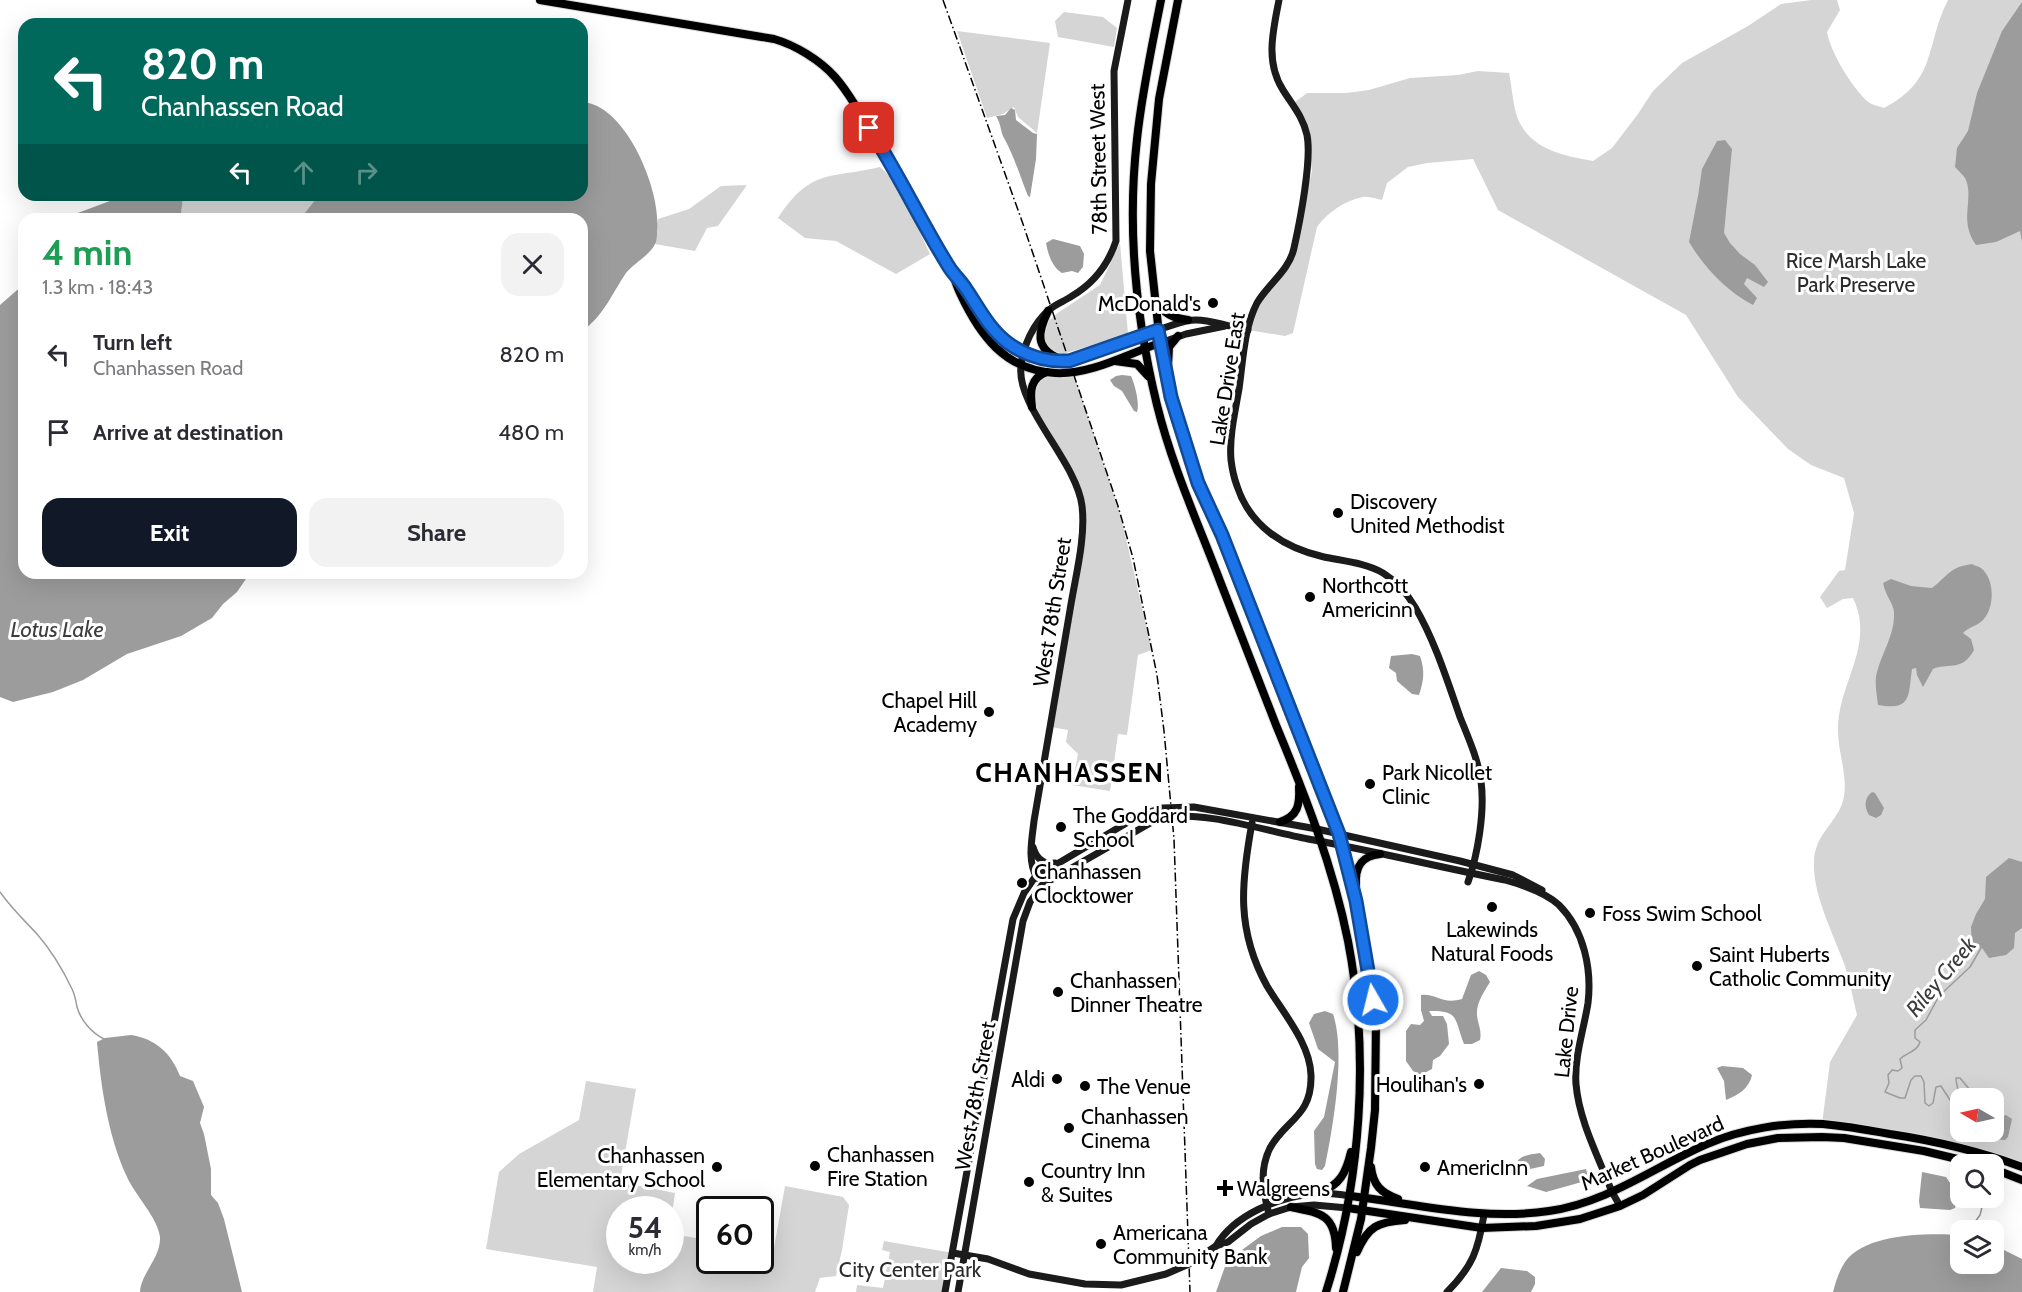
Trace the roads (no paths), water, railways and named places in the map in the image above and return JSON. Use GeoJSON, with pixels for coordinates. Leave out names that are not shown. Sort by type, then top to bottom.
{"type":"FeatureCollection","features":[{"type":"Feature","properties":{"kind":"main road"},"geometry":{"type":"LineString","coordinates":[[540,0],[773,38],[822,64],[850,98],[888,158],[951,269],[992,328],[1006,342],[1024,352],[1047,360],[1064,361],[1090,355],[1158,330]]}},
{"type":"Feature","properties":{"kind":"main road"},"geometry":{"type":"LineString","coordinates":[[1161,0],[1142,102],[1135,164],[1134,254],[1144,348],[1165,434],[1179,478],[1321,841],[1348,941],[1357,1008],[1359,1087],[1350,1196],[1326,1292]]}},
{"type":"Feature","properties":{"kind":"main road"},"geometry":{"type":"LineString","coordinates":[[1178,0],[1159,99],[1153,151],[1150,218],[1158,330],[1168,383],[1198,483],[1222,535],[1339,834],[1365,944],[1376,1020],[1375,1110],[1364,1197],[1351,1267]]}},
{"type":"Feature","properties":{"kind":"main road"},"geometry":{"type":"LineString","coordinates":[[951,269],[960,294],[979,329],[999,351],[1021,365],[1047,372],[1073,372],[1160,343]]}},
{"type":"Feature","properties":{"kind":"main road"},"geometry":{"type":"LineString","coordinates":[[1154,297],[1160,308],[1168,315],[1188,320]]}},
{"type":"Feature","properties":{"kind":"main road"},"geometry":{"type":"LineString","coordinates":[[1048,310],[1041,325],[1041,343],[1048,353],[1064,361]]}},
{"type":"Feature","properties":{"kind":"main road"},"geometry":{"type":"LineString","coordinates":[[1168,383],[1169,347],[1179,336]]}},
{"type":"Feature","properties":{"kind":"main road"},"geometry":{"type":"LineString","coordinates":[[1111,361],[1137,364],[1151,380]]}},
{"type":"Feature","properties":{"kind":"main road"},"geometry":{"type":"LineString","coordinates":[[1032,407],[1033,383],[1040,374],[1047,372]]}},
{"type":"Feature","properties":{"kind":"main road"},"geometry":{"type":"LineString","coordinates":[[1280,822],[1291,818],[1297,810],[1299,797],[1295,771]]}},
{"type":"Feature","properties":{"kind":"main road"},"geometry":{"type":"LineString","coordinates":[[1356,901],[1358,866],[1365,858],[1380,854]]}},
{"type":"Feature","properties":{"kind":"main road","name":"Market Boulevard"},"geometry":{"type":"LineString","coordinates":[[1350,1196],[1484,1215],[1550,1211],[1584,1204],[1612,1192],[1710,1142],[1749,1131],[1797,1124],[1822,1124],[1927,1140],[1979,1152],[2022,1167]]}},
{"type":"Feature","properties":{"kind":"main road"},"geometry":{"type":"LineString","coordinates":[[1319,1193],[1339,1182],[1346,1173],[1357,1125]]}},
{"type":"Feature","properties":{"kind":"main road","name":"Market Boulevard"},"geometry":{"type":"LineString","coordinates":[[1348,1208],[1482,1228],[1536,1226],[1573,1220],[1620,1206],[1643,1195],[1700,1160],[1747,1144],[1797,1137],[1844,1138],[1950,1157]]}},
{"type":"Feature","properties":{"kind":"main road"},"geometry":{"type":"LineString","coordinates":[[1371,1148],[1372,1172],[1376,1185],[1386,1194],[1413,1205]]}},
{"type":"Feature","properties":{"kind":"main road"},"geometry":{"type":"LineString","coordinates":[[2004,1173],[2022,1180]]}},
{"type":"Feature","properties":{"kind":"main road"},"geometry":{"type":"LineString","coordinates":[[1291,1207],[1317,1213],[1331,1222],[1336,1242],[1334,1265]]}},
{"type":"Feature","properties":{"kind":"main road"},"geometry":{"type":"LineString","coordinates":[[1343,1292],[1364,1237],[1374,1226],[1393,1221],[1420,1219]]}},
{"type":"Feature","properties":{"kind":"street","name":"78th Street West"},"geometry":{"type":"LineString","coordinates":[[1021,365],[1034,327],[1048,310],[1080,292],[1092,282],[1112,255],[1116,241],[1113,78],[1128,0]]}},
{"type":"Feature","properties":{"kind":"street","name":"Lake Drive East"},"geometry":{"type":"LineString","coordinates":[[1279,0],[1273,34],[1272,62],[1282,88],[1303,120],[1308,139],[1308,160],[1293,250],[1286,267],[1259,301],[1248,330],[1232,434],[1231,460],[1236,485],[1244,503],[1259,524],[1277,538],[1293,548],[1323,557],[1354,562],[1382,572],[1397,584],[1414,604],[1446,679],[1481,778],[1481,817],[1472,873],[1468,882]]}},
{"type":"Feature","properties":{"kind":"street"},"geometry":{"type":"LineString","coordinates":[[1158,330],[1188,320],[1211,321],[1248,330]]}},
{"type":"Feature","properties":{"kind":"street"},"geometry":{"type":"LineString","coordinates":[[1160,343],[1179,336],[1225,326]]}},
{"type":"Feature","properties":{"kind":"street","name":"West 78th Street"},"geometry":{"type":"LineString","coordinates":[[945,1292],[1013,919],[1024,893],[1035,877],[1032,862],[1034,821],[1078,564],[1083,518],[1078,487],[1032,407],[1024,389],[1020,372],[1021,365]]}},
{"type":"Feature","properties":{"kind":"street"},"geometry":{"type":"LineString","coordinates":[[1194,807],[1317,829],[1473,864],[1513,875],[1531,883],[1552,900],[1522,884],[1252,826],[1194,816],[1159,818],[1042,885],[1035,877],[1140,815],[1155,809],[1194,807]]}},
{"type":"Feature","properties":{"kind":"street"},"geometry":{"type":"LineString","coordinates":[[1253,817],[1245,858],[1243,887],[1247,936],[1267,985],[1299,1039],[1309,1062],[1311,1074],[1309,1096],[1304,1108],[1276,1140],[1265,1164],[1262,1180],[1269,1215]]}},
{"type":"Feature","properties":{"kind":"street"},"geometry":{"type":"LineString","coordinates":[[1032,845],[1040,860],[1050,864],[1058,862]]}},
{"type":"Feature","properties":{"kind":"street","name":"West 78th Street"},"geometry":{"type":"LineString","coordinates":[[958,1292],[1023,921],[1030,902],[1042,885]]}},
{"type":"Feature","properties":{"kind":"street","name":"Lake Drive"},"geometry":{"type":"LineString","coordinates":[[1552,900],[1569,918],[1585,950],[1589,980],[1588,1002],[1576,1077],[1578,1100],[1612,1192],[1620,1206]]}},
{"type":"Feature","properties":{"kind":"street","name":"Market Boulevard"},"geometry":{"type":"LineString","coordinates":[[1216,1246],[1221,1237],[1239,1222],[1267,1206],[1319,1193],[1350,1196]]}},
{"type":"Feature","properties":{"kind":"street","name":"Market Boulevard"},"geometry":{"type":"LineString","coordinates":[[953,1253],[988,1259],[1029,1274],[1085,1284],[1121,1286],[1189,1264],[1216,1246],[1228,1242],[1251,1224],[1291,1207],[1314,1205],[1348,1208]]}},
{"type":"Feature","properties":{"kind":"street"},"geometry":{"type":"LineString","coordinates":[[1447,1292],[1471,1264],[1479,1243],[1484,1215]]}},
{"type":"Feature","properties":{"kind":"water"},"geometry":{"type":"Polygon","coordinates":[[[2022,2],[2022,241],[2020,231],[1996,242],[1976,245],[1968,227],[1968,186],[1965,178],[1955,167],[1957,148],[1968,131],[1977,93],[2002,31],[2022,2]]]}},
{"type":"Feature","properties":{"kind":"water"},"geometry":{"type":"Polygon","coordinates":[[[588,104],[598,107],[613,118],[626,133],[638,153],[654,195],[657,238],[653,248],[626,273],[602,312],[588,326],[588,213],[305,213],[314,201],[588,201],[588,104]]]}},
{"type":"Feature","properties":{"kind":"water"},"geometry":{"type":"Polygon","coordinates":[[[1011,108],[1015,110],[1016,120],[1037,134],[1030,197],[996,116],[1005,115],[1011,108]]]}},
{"type":"Feature","properties":{"kind":"water"},"geometry":{"type":"Polygon","coordinates":[[[1725,140],[1732,149],[1724,233],[1730,243],[1755,265],[1768,282],[1764,287],[1747,278],[1744,284],[1757,298],[1753,305],[1734,293],[1717,278],[1689,242],[1702,169],[1717,141],[1725,140]]]}},
{"type":"Feature","properties":{"kind":"water"},"geometry":{"type":"Polygon","coordinates":[[[110,201],[183,201],[181,213],[78,213],[110,201]]]}},
{"type":"Feature","properties":{"kind":"water"},"geometry":{"type":"Polygon","coordinates":[[[1053,239],[1080,246],[1084,254],[1083,267],[1078,273],[1072,271],[1062,273],[1053,264],[1046,243],[1053,239]]]}},
{"type":"Feature","properties":{"kind":"water","name":"Lotus Lake"},"geometry":{"type":"Polygon","coordinates":[[[18,289],[18,579],[246,579],[237,592],[212,618],[181,636],[127,654],[83,680],[53,692],[13,702],[0,697],[0,305],[18,289]]]}},
{"type":"Feature","properties":{"kind":"water"},"geometry":{"type":"Polygon","coordinates":[[[1122,375],[1131,376],[1137,399],[1137,412],[1134,411],[1122,391],[1110,380],[1122,375]]]}},
{"type":"Feature","properties":{"kind":"water"},"geometry":{"type":"Polygon","coordinates":[[[1972,564],[1986,573],[1992,594],[1987,615],[1981,622],[1963,633],[1971,639],[1974,650],[1970,657],[1960,664],[1933,669],[1923,687],[1916,668],[1912,669],[1908,694],[1903,703],[1897,706],[1878,705],[1876,677],[1894,621],[1894,610],[1883,583],[1891,579],[1911,586],[1932,588],[1958,567],[1972,564]]]}},
{"type":"Feature","properties":{"kind":"water"},"geometry":{"type":"Polygon","coordinates":[[[1412,654],[1420,656],[1423,666],[1423,680],[1419,695],[1412,694],[1397,681],[1396,673],[1389,668],[1391,656],[1412,654]]]}},
{"type":"Feature","properties":{"kind":"water"},"geometry":{"type":"Polygon","coordinates":[[[1872,792],[1884,808],[1881,815],[1876,818],[1869,815],[1866,809],[1867,797],[1872,792]]]}},
{"type":"Feature","properties":{"kind":"water"},"geometry":{"type":"Polygon","coordinates":[[[2009,858],[2022,862],[2022,928],[2015,933],[2014,948],[2006,955],[1989,958],[1982,948],[1972,946],[1971,927],[1985,899],[1986,877],[2009,858]]]}},
{"type":"Feature","properties":{"kind":"water"},"geometry":{"type":"Polygon","coordinates":[[[1479,971],[1486,975],[1490,982],[1478,1006],[1480,1040],[1472,1044],[1464,1044],[1451,1014],[1429,1011],[1432,1016],[1443,1016],[1447,1024],[1449,1044],[1440,1056],[1433,1060],[1432,1069],[1421,1075],[1413,1071],[1406,1061],[1406,1031],[1411,1024],[1420,1025],[1424,1021],[1421,995],[1449,1001],[1462,999],[1471,975],[1479,971]]]}},
{"type":"Feature","properties":{"kind":"water"},"geometry":{"type":"Polygon","coordinates":[[[1325,1011],[1333,1014],[1337,1030],[1338,1069],[1331,1131],[1325,1166],[1322,1170],[1317,1169],[1315,1164],[1314,1131],[1324,1117],[1335,1062],[1318,1049],[1309,1023],[1314,1014],[1325,1011]]]}},
{"type":"Feature","properties":{"kind":"water"},"geometry":{"type":"Polygon","coordinates":[[[131,1035],[148,1040],[162,1048],[172,1060],[180,1076],[193,1081],[204,1107],[200,1123],[211,1169],[211,1195],[218,1203],[224,1219],[242,1292],[140,1292],[141,1285],[157,1252],[160,1237],[151,1214],[131,1184],[120,1161],[103,1094],[97,1042],[105,1038],[131,1035]]]}},
{"type":"Feature","properties":{"kind":"water"},"geometry":{"type":"Polygon","coordinates":[[[1722,1066],[1743,1068],[1752,1075],[1742,1091],[1726,1100],[1724,1081],[1717,1068],[1722,1066]]]}},
{"type":"Feature","properties":{"kind":"water"},"geometry":{"type":"Polygon","coordinates":[[[2004,1116],[2012,1119],[2008,1137],[2005,1140],[2004,1140],[2004,1116]]]}},
{"type":"Feature","properties":{"kind":"water"},"geometry":{"type":"Polygon","coordinates":[[[1540,1153],[1545,1159],[1544,1166],[1516,1172],[1513,1168],[1521,1158],[1540,1153]]]}},
{"type":"Feature","properties":{"kind":"water"},"geometry":{"type":"Polygon","coordinates":[[[1586,1169],[1589,1180],[1546,1192],[1527,1186],[1537,1179],[1586,1169]]]}},
{"type":"Feature","properties":{"kind":"water"},"geometry":{"type":"Polygon","coordinates":[[[1922,1172],[1946,1177],[1950,1183],[1950,1208],[1955,1208],[1950,1210],[1920,1208],[1922,1172]]]}},
{"type":"Feature","properties":{"kind":"water"},"geometry":{"type":"Polygon","coordinates":[[[1282,1227],[1301,1227],[1308,1234],[1309,1258],[1302,1267],[1296,1292],[1216,1292],[1227,1261],[1261,1236],[1282,1227]]]}},
{"type":"Feature","properties":{"kind":"water"},"geometry":{"type":"Polygon","coordinates":[[[1932,1234],[1950,1235],[1950,1274],[2004,1274],[2004,1250],[2022,1259],[2022,1292],[1833,1292],[1841,1269],[1854,1252],[1882,1240],[1932,1234]]]}},
{"type":"Feature","properties":{"kind":"water"},"geometry":{"type":"Polygon","coordinates":[[[1501,1268],[1527,1271],[1535,1277],[1535,1284],[1531,1292],[1482,1292],[1501,1268]]]}},
{"type":"Feature","properties":{"kind":"waterway"},"geometry":{"type":"LineString","coordinates":[[0,892],[47,947],[61,967],[72,989],[84,1022],[104,1039]]}},
{"type":"Feature","properties":{"kind":"waterway","name":"Riley Creek"},"geometry":{"type":"LineString","coordinates":[[1950,1100],[1941,1086],[1936,1087],[1933,1103],[1929,1106],[1925,1103],[1924,1082],[1921,1076],[1915,1076],[1911,1080],[1905,1098],[1885,1092],[1889,1083],[1888,1075],[1892,1070],[1898,1071],[1902,1068],[1900,1059],[1919,1045],[1920,1042],[1915,1038],[1915,1030],[1926,1020],[1939,996],[1970,967],[1981,948]]}},
{"type":"Feature","properties":{"kind":"waterway","name":"Riley Creek"},"geometry":{"type":"LineString","coordinates":[[1958,1088],[1956,1078],[1960,1078],[1968,1088]]}},
{"type":"Feature","properties":{"kind":"waterway","name":"Riley Creek"},"geometry":{"type":"LineString","coordinates":[[1976,1220],[1982,1208]]}},
{"type":"Feature","properties":{"kind":"railway"},"geometry":{"type":"LineString","coordinates":[[943,0],[1023,224],[1118,506],[1133,558],[1157,675],[1174,839],[1190,1292]]}},
{"type":"Feature","properties":{"kind":"place","name":"McDonald's"},"geometry":{"type":"Point","coordinates":[1213,303]}},
{"type":"Feature","properties":{"kind":"place","name":"Discovery United Methodist"},"geometry":{"type":"Point","coordinates":[1338,513]}},
{"type":"Feature","properties":{"kind":"place","name":"Northcott Americinn"},"geometry":{"type":"Point","coordinates":[1310,597]}},
{"type":"Feature","properties":{"kind":"place","name":"Chapel Hill Academy"},"geometry":{"type":"Point","coordinates":[989,712]}},
{"type":"Feature","properties":{"kind":"place","name":"Park Nicollet Clinic"},"geometry":{"type":"Point","coordinates":[1370,784]}},
{"type":"Feature","properties":{"kind":"place","name":"The Goddard School"},"geometry":{"type":"Point","coordinates":[1061,827]}},
{"type":"Feature","properties":{"kind":"place","name":"Chanhassen Clocktower"},"geometry":{"type":"Point","coordinates":[1022,883]}},
{"type":"Feature","properties":{"kind":"place","name":"Lakewinds Natural Foods"},"geometry":{"type":"Point","coordinates":[1492,907]}},
{"type":"Feature","properties":{"kind":"place","name":"Foss Swim School"},"geometry":{"type":"Point","coordinates":[1590,913]}},
{"type":"Feature","properties":{"kind":"place","name":"Saint Huberts Catholic Community"},"geometry":{"type":"Point","coordinates":[1697,966]}},
{"type":"Feature","properties":{"kind":"place","name":"Chanhassen Dinner Theatre"},"geometry":{"type":"Point","coordinates":[1058,992]}},
{"type":"Feature","properties":{"kind":"place","name":"Aldi"},"geometry":{"type":"Point","coordinates":[1057,1079]}},
{"type":"Feature","properties":{"kind":"place","name":"Houlihan's"},"geometry":{"type":"Point","coordinates":[1479,1084]}},
{"type":"Feature","properties":{"kind":"place","name":"The Venue"},"geometry":{"type":"Point","coordinates":[1085,1086]}},
{"type":"Feature","properties":{"kind":"place","name":"Chanhassen Cinema"},"geometry":{"type":"Point","coordinates":[1069,1128]}},
{"type":"Feature","properties":{"kind":"place","name":"Chanhassen Fire Station"},"geometry":{"type":"Point","coordinates":[815,1166]}},
{"type":"Feature","properties":{"kind":"place","name":"Chanhassen Elementary School"},"geometry":{"type":"Point","coordinates":[717,1167]}},
{"type":"Feature","properties":{"kind":"place","name":"AmericInn"},"geometry":{"type":"Point","coordinates":[1425,1167]}},
{"type":"Feature","properties":{"kind":"place","name":"Country Inn & Suites"},"geometry":{"type":"Point","coordinates":[1029,1182]}},
{"type":"Feature","properties":{"kind":"place","name":"Walgreens"},"geometry":{"type":"Point","coordinates":[1225,1188]}},
{"type":"Feature","properties":{"kind":"place","name":"Americana Community Bank"},"geometry":{"type":"Point","coordinates":[1101,1244]}},
{"type":"Feature","properties":{"kind":"district","name":"CHANHASSEN"},"geometry":{"type":"Point","coordinates":[1070,772]}},
{"type":"Feature","properties":{"kind":"park label","name":"Rice Marsh Lake Park Preserve"},"geometry":{"type":"Point","coordinates":[1856,272]}},
{"type":"Feature","properties":{"kind":"park label","name":"City Center Park"},"geometry":{"type":"Point","coordinates":[910,1269]}}]}
